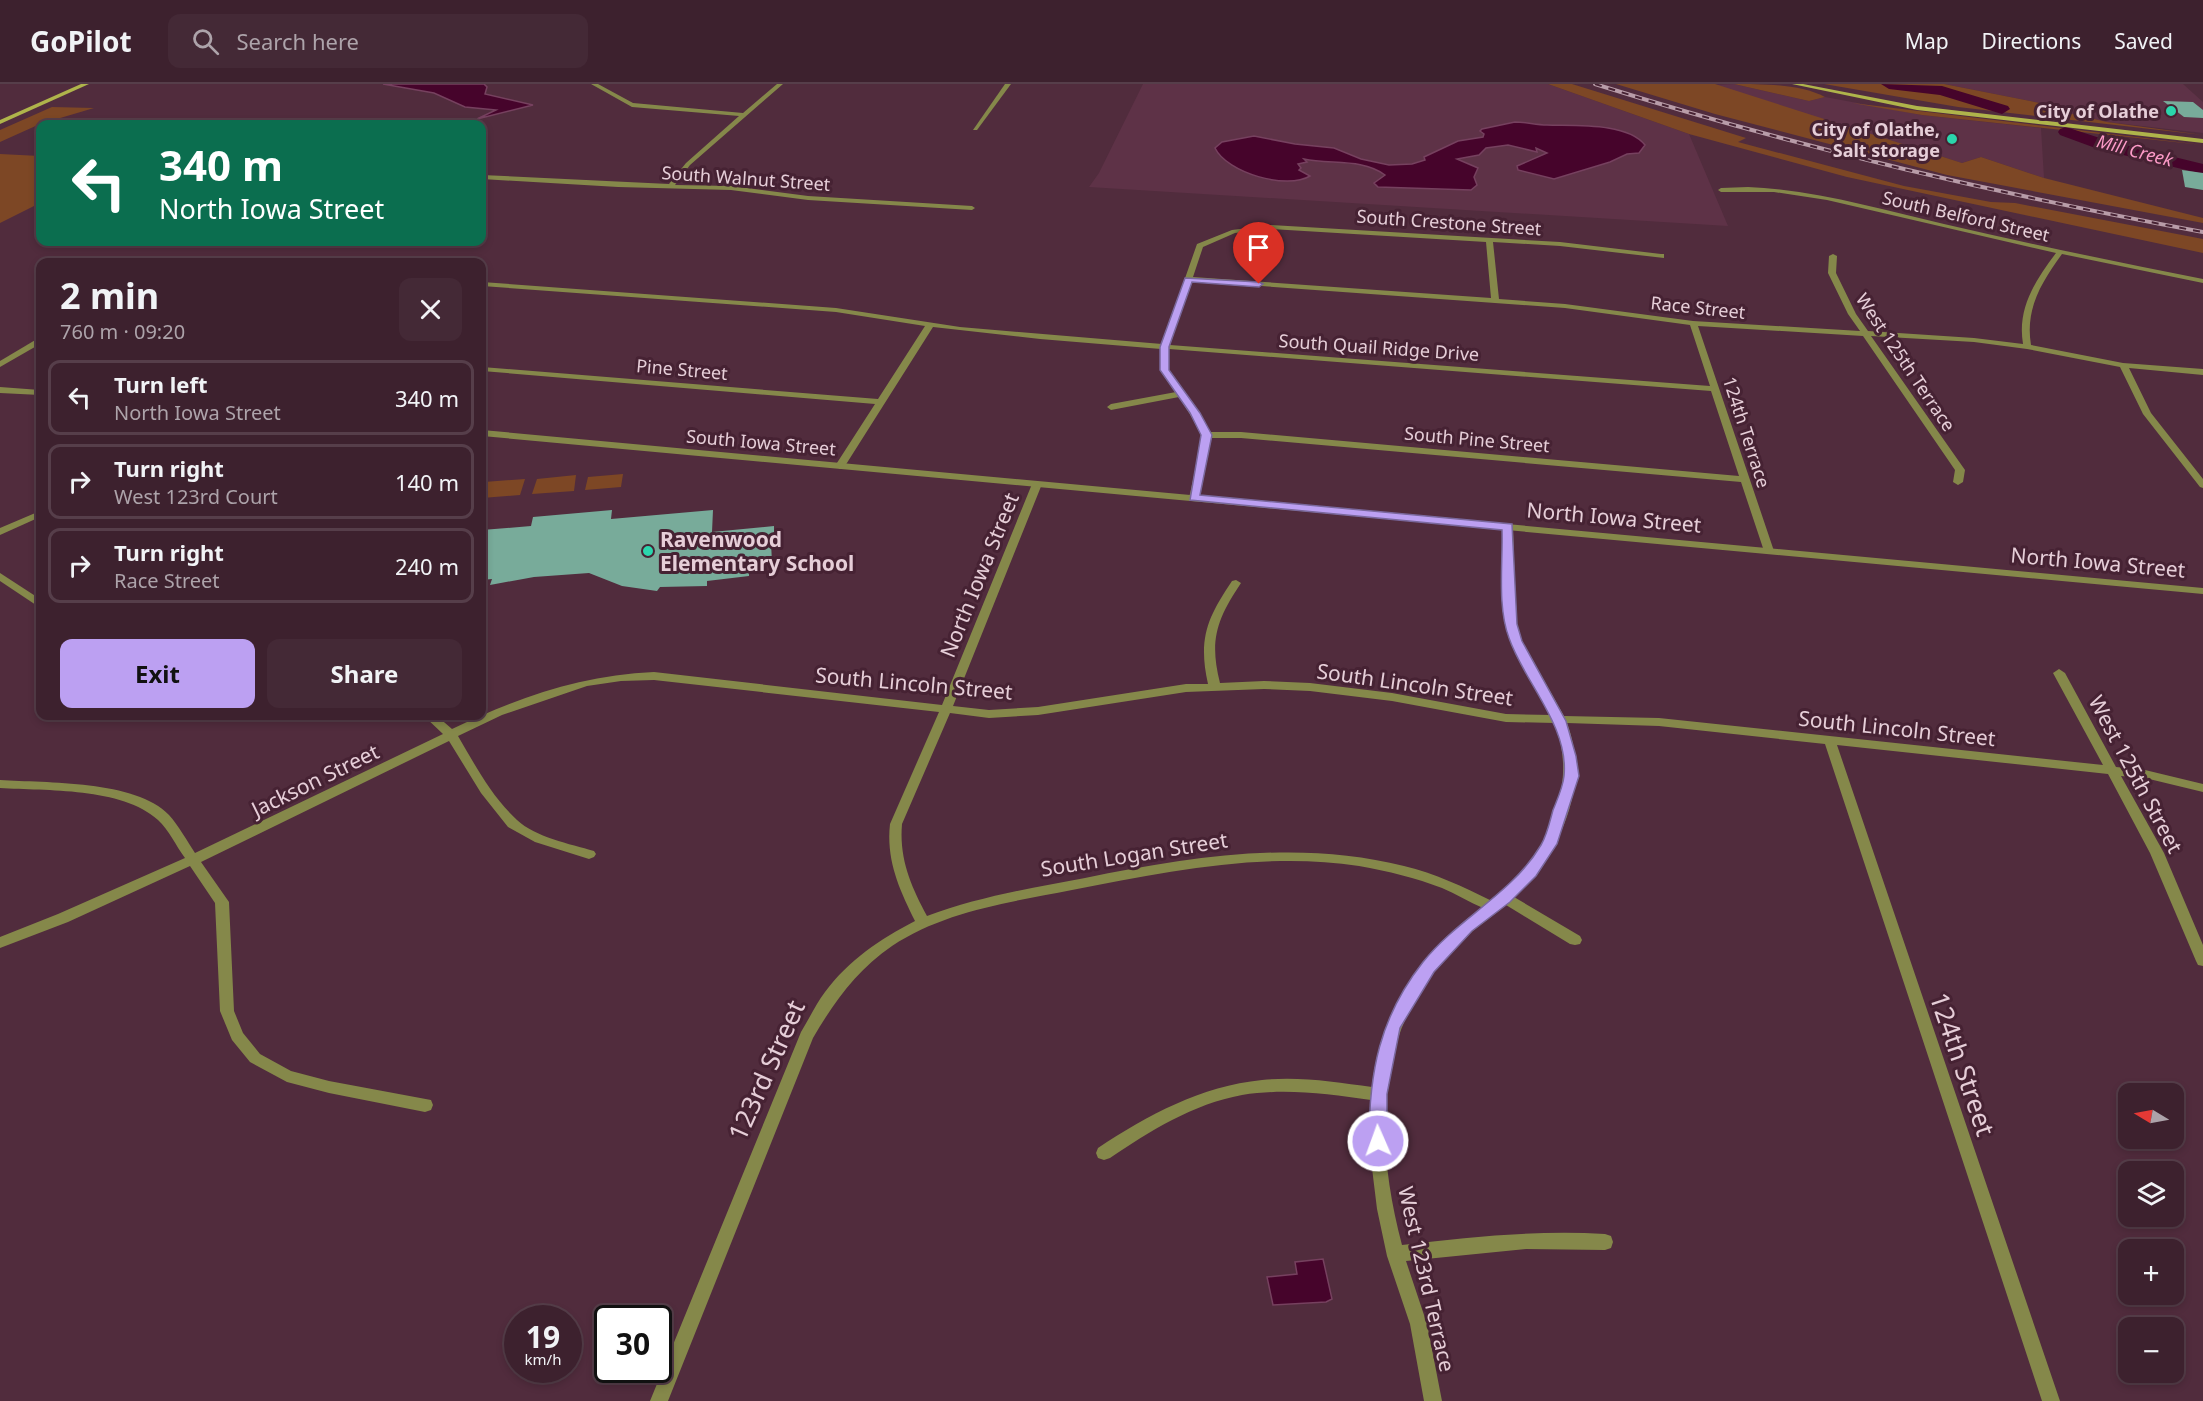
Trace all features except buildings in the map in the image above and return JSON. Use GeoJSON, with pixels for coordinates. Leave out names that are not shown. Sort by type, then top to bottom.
{"type":"FeatureCollection","features":[{"type":"Feature","properties":{"kind":"main road"},"geometry":{"type":"LineString","coordinates":[[0,122],[87,84]]}},
{"type":"Feature","properties":{"kind":"main road"},"geometry":{"type":"LineString","coordinates":[[1795,84],[1917,108],[2203,141]]}},
{"type":"Feature","properties":{"kind":"main road"},"geometry":{"type":"LineString","coordinates":[[1818,84],[1938,106],[2203,136]]}},
{"type":"Feature","properties":{"kind":"street"},"geometry":{"type":"LineString","coordinates":[[594,84],[632,105],[743,115]]}},
{"type":"Feature","properties":{"kind":"street"},"geometry":{"type":"LineString","coordinates":[[671,186],[688,164],[780,84]]}},
{"type":"Feature","properties":{"kind":"street"},"geometry":{"type":"LineString","coordinates":[[975,129],[1008,84]]}},
{"type":"Feature","properties":{"kind":"street","name":"South Walnut Street"},"geometry":{"type":"LineString","coordinates":[[486,177],[731,188],[808,198],[972,208]]}},
{"type":"Feature","properties":{"kind":"street","name":"South Belford Street"},"geometry":{"type":"LineString","coordinates":[[1721,190],[1768,189],[1811,194],[2059,253],[2203,281]]}},
{"type":"Feature","properties":{"kind":"street","name":"South Crestone Street"},"geometry":{"type":"LineString","coordinates":[[1165,347],[1200,246],[1234,231],[1271,227],[1305,228],[1489,239],[1602,248],[1661,256]]}},
{"type":"Feature","properties":{"kind":"street"},"geometry":{"type":"LineString","coordinates":[[1489,239],[1495,301]]}},
{"type":"Feature","properties":{"kind":"street"},"geometry":{"type":"LineString","coordinates":[[2027,347],[2025,328],[2027,305],[2059,253]]}},
{"type":"Feature","properties":{"kind":"street","name":"West 125th Terrace"},"geometry":{"type":"LineString","coordinates":[[1833,256],[1832,273],[1837,285],[1866,333],[1960,470],[1958,482]]}},
{"type":"Feature","properties":{"kind":"street","name":"Race Street"},"geometry":{"type":"LineString","coordinates":[[1188,279],[1565,306],[1693,323],[1974,339],[2123,366],[2203,372]]}},
{"type":"Feature","properties":{"kind":"street","name":"South Quail Ridge Drive"},"geometry":{"type":"LineString","coordinates":[[486,284],[845,310],[930,324],[1040,337],[1716,389]]}},
{"type":"Feature","properties":{"kind":"street","name":"124th Terrace"},"geometry":{"type":"LineString","coordinates":[[1693,323],[1769,551]]}},
{"type":"Feature","properties":{"kind":"street"},"geometry":{"type":"LineString","coordinates":[[840,466],[930,324]]}},
{"type":"Feature","properties":{"kind":"street"},"geometry":{"type":"LineString","coordinates":[[0,364],[36,343]]}},
{"type":"Feature","properties":{"kind":"street"},"geometry":{"type":"LineString","coordinates":[[1165,347],[1165,370],[1195,413],[1207,435],[1194,498]]}},
{"type":"Feature","properties":{"kind":"street"},"geometry":{"type":"LineString","coordinates":[[2123,366],[2147,414],[2203,485]]}},
{"type":"Feature","properties":{"kind":"street","name":"Pine Street"},"geometry":{"type":"LineString","coordinates":[[486,369],[879,402]]}},
{"type":"Feature","properties":{"kind":"street"},"geometry":{"type":"LineString","coordinates":[[0,390],[36,393]]}},
{"type":"Feature","properties":{"kind":"street"},"geometry":{"type":"LineString","coordinates":[[1111,407],[1180,394]]}},
{"type":"Feature","properties":{"kind":"street","name":"South Iowa Street"},"geometry":{"type":"LineString","coordinates":[[486,434],[1036,484]]}},
{"type":"Feature","properties":{"kind":"street","name":"South Pine Street"},"geometry":{"type":"LineString","coordinates":[[1207,435],[1252,436],[1744,479]]}},
{"type":"Feature","properties":{"kind":"street","name":"North Iowa Street"},"geometry":{"type":"LineString","coordinates":[[922,921],[902,880],[893,842],[898,818],[946,710],[1036,484],[2203,591]]}},
{"type":"Feature","properties":{"kind":"street"},"geometry":{"type":"LineString","coordinates":[[0,532],[36,516]]}},
{"type":"Feature","properties":{"kind":"street","name":"West 123rd Terrace"},"geometry":{"type":"LineString","coordinates":[[1433,1401],[1421,1334],[1396,1254],[1381,1175],[1378,1094],[1392,1027],[1416,984],[1451,942],[1505,898],[1530,872],[1550,844],[1572,776],[1565,736],[1559,721],[1516,641],[1510,624],[1508,527]]}},
{"type":"Feature","properties":{"kind":"street"},"geometry":{"type":"LineString","coordinates":[[0,576],[36,600]]}},
{"type":"Feature","properties":{"kind":"street"},"geometry":{"type":"LineString","coordinates":[[1215,687],[1207,659],[1208,631],[1217,609],[1236,583]]}},
{"type":"Feature","properties":{"kind":"street","name":"West 125th Street"},"geometry":{"type":"LineString","coordinates":[[2059,673],[2115,771],[2157,853],[2203,961]]}},
{"type":"Feature","properties":{"kind":"street","name":"South Lincoln Street"},"geometry":{"type":"LineString","coordinates":[[486,718],[542,695],[585,683],[621,677],[681,678],[989,714],[1016,713],[1159,691],[1264,685],[1355,691],[1479,715],[1559,721],[1659,722],[2145,774],[2203,788]]}},
{"type":"Feature","properties":{"kind":"street"},"geometry":{"type":"LineString","coordinates":[[434,720],[451,735],[473,767],[485,790],[513,824],[540,839],[589,854]]}},
{"type":"Feature","properties":{"kind":"street","name":"South Lincoln Street"},"geometry":{"type":"LineString","coordinates":[[451,735],[482,720]]}},
{"type":"Feature","properties":{"kind":"street","name":"Jackson Street"},"geometry":{"type":"LineString","coordinates":[[0,943],[63,918],[451,735]]}},
{"type":"Feature","properties":{"kind":"street","name":"124th Street"},"geometry":{"type":"LineString","coordinates":[[1830,742],[2051,1401]]}},
{"type":"Feature","properties":{"kind":"street"},"geometry":{"type":"LineString","coordinates":[[0,784],[93,790],[127,797],[147,805],[164,818],[222,902],[227,1011],[237,1036],[255,1058],[287,1076],[328,1087],[425,1105]]}},
{"type":"Feature","properties":{"kind":"street","name":"South Logan Street"},"geometry":{"type":"LineString","coordinates":[[922,921],[980,904],[1157,868],[1247,857],[1314,859],[1387,868],[1448,885],[1492,907]]}},
{"type":"Feature","properties":{"kind":"street"},"geometry":{"type":"LineString","coordinates":[[1505,898],[1575,939]]}},
{"type":"Feature","properties":{"kind":"street","name":"123rd Street"},"geometry":{"type":"LineString","coordinates":[[659,1401],[753,1162],[818,1012],[831,992],[859,963],[894,936],[922,921]]}},
{"type":"Feature","properties":{"kind":"street"},"geometry":{"type":"LineString","coordinates":[[1104,1153],[1145,1125],[1180,1109],[1228,1093],[1272,1086],[1323,1086],[1378,1094]]}},
{"type":"Feature","properties":{"kind":"street"},"geometry":{"type":"LineString","coordinates":[[1396,1254],[1509,1240],[1560,1238],[1605,1242]]}},
{"type":"Feature","properties":{"kind":"shaded area"},"geometry":{"type":"Polygon","coordinates":[[[383,84],[484,84],[487,87],[485,94],[533,105],[477,119],[496,110],[465,107],[434,93],[383,84]]]}},
{"type":"Feature","properties":{"kind":"shaded area"},"geometry":{"type":"Polygon","coordinates":[[[1143,84],[1548,84],[1689,134],[1728,226],[1089,187],[1099,173],[1143,84]]]}},
{"type":"Feature","properties":{"kind":"shaded area"},"geometry":{"type":"Polygon","coordinates":[[[1548,84],[1572,84],[1746,138],[1738,142],[1904,186],[1991,202],[2015,203],[2203,239],[2203,253],[1847,177],[1689,134],[1548,84]]]}},
{"type":"Feature","properties":{"kind":"shaded area"},"geometry":{"type":"Polygon","coordinates":[[[1616,84],[1715,84],[1962,163],[1981,157],[2044,178],[2203,218],[2203,223],[1947,175],[1715,114],[1616,84]]]}},
{"type":"Feature","properties":{"kind":"shaded area"},"geometry":{"type":"Polygon","coordinates":[[[1734,84],[1809,101],[1825,97],[1922,115],[2041,128],[2044,178],[1981,157],[1962,163],[1712,85],[1734,84]]]}},
{"type":"Feature","properties":{"kind":"shaded area"},"geometry":{"type":"Polygon","coordinates":[[[1734,84],[1793,87],[1825,97],[1809,101],[1734,84]]]}},
{"type":"Feature","properties":{"kind":"shaded area"},"geometry":{"type":"Polygon","coordinates":[[[1824,84],[1944,84],[2040,103],[2044,107],[2107,122],[2203,135],[1958,107],[1824,84]]]}},
{"type":"Feature","properties":{"kind":"shaded area"},"geometry":{"type":"Polygon","coordinates":[[[1944,84],[2183,84],[2203,102],[2203,133],[2107,122],[2044,107],[2040,103],[1944,84]]]}},
{"type":"Feature","properties":{"kind":"shaded area"},"geometry":{"type":"Polygon","coordinates":[[[1852,103],[2203,145],[1922,115],[1852,103]]]}},
{"type":"Feature","properties":{"kind":"shaded area"},"geometry":{"type":"Polygon","coordinates":[[[52,107],[94,108],[54,120],[36,120],[36,126],[0,142],[0,130],[52,107]]]}},
{"type":"Feature","properties":{"kind":"shaded area"},"geometry":{"type":"Polygon","coordinates":[[[1515,122],[1613,129],[1626,132],[1645,145],[1639,153],[1627,154],[1610,162],[1554,179],[1518,170],[1517,166],[1547,153],[1536,148],[1537,152],[1508,145],[1486,148],[1479,155],[1457,159],[1478,168],[1474,177],[1477,185],[1471,190],[1378,187],[1374,183],[1385,175],[1366,166],[1304,159],[1307,162],[1298,164],[1301,168],[1299,170],[1310,176],[1300,180],[1273,180],[1244,172],[1222,157],[1215,148],[1222,142],[1254,136],[1295,144],[1334,148],[1361,159],[1389,165],[1412,164],[1425,160],[1424,157],[1458,141],[1483,137],[1484,134],[1480,131],[1482,129],[1515,122]]]}},
{"type":"Feature","properties":{"kind":"shaded area"},"geometry":{"type":"Polygon","coordinates":[[[0,154],[36,156],[36,205],[0,223],[0,154]]]}},
{"type":"Feature","properties":{"kind":"shaded area"},"geometry":{"type":"Polygon","coordinates":[[[623,474],[621,487],[585,490],[588,477],[623,474]]]}},
{"type":"Feature","properties":{"kind":"shaded area"},"geometry":{"type":"Polygon","coordinates":[[[576,475],[574,491],[532,494],[537,479],[576,475]]]}},
{"type":"Feature","properties":{"kind":"shaded area"},"geometry":{"type":"Polygon","coordinates":[[[525,479],[520,495],[486,498],[486,482],[525,479]]]}},
{"type":"Feature","properties":{"kind":"shaded area"},"geometry":{"type":"Polygon","coordinates":[[[1323,1259],[1332,1299],[1326,1302],[1273,1305],[1267,1277],[1297,1274],[1295,1262],[1323,1259]]]}},
{"type":"Feature","properties":{"kind":"waterway","name":"Mill Creek"},"geometry":{"type":"LineString","coordinates":[[1889,84],[1942,91],[2002,109]]}},
{"type":"Feature","properties":{"kind":"waterway","name":"Mill Creek"},"geometry":{"type":"LineString","coordinates":[[2066,132],[2104,145],[2203,169]]}},
{"type":"Feature","properties":{"kind":"railway"},"geometry":{"type":"LineString","coordinates":[[1595,84],[1745,128],[1897,167],[2049,202],[2203,232]]}},
{"type":"Feature","properties":{"kind":"place","name":"City of Olathe"},"geometry":{"type":"Point","coordinates":[2171,111]}},
{"type":"Feature","properties":{"kind":"place","name":"City of Olathe, Salt storage"},"geometry":{"type":"Point","coordinates":[1952,139]}},
{"type":"Feature","properties":{"kind":"place","name":"Ravenwood Elementary School"},"geometry":{"type":"Point","coordinates":[648,551]}},
{"type":"Feature","properties":{"kind":"route"},"geometry":{"type":"LineString","coordinates":[[1259,284],[1188,279],[1165,347],[1165,370],[1195,413],[1207,435],[1194,498],[1508,527],[1510,624],[1516,641],[1559,721],[1570,756],[1572,776],[1550,844],[1530,872],[1505,898],[1466,927],[1428,967],[1392,1027],[1383,1061],[1378,1094],[1378,1141]]}}]}
